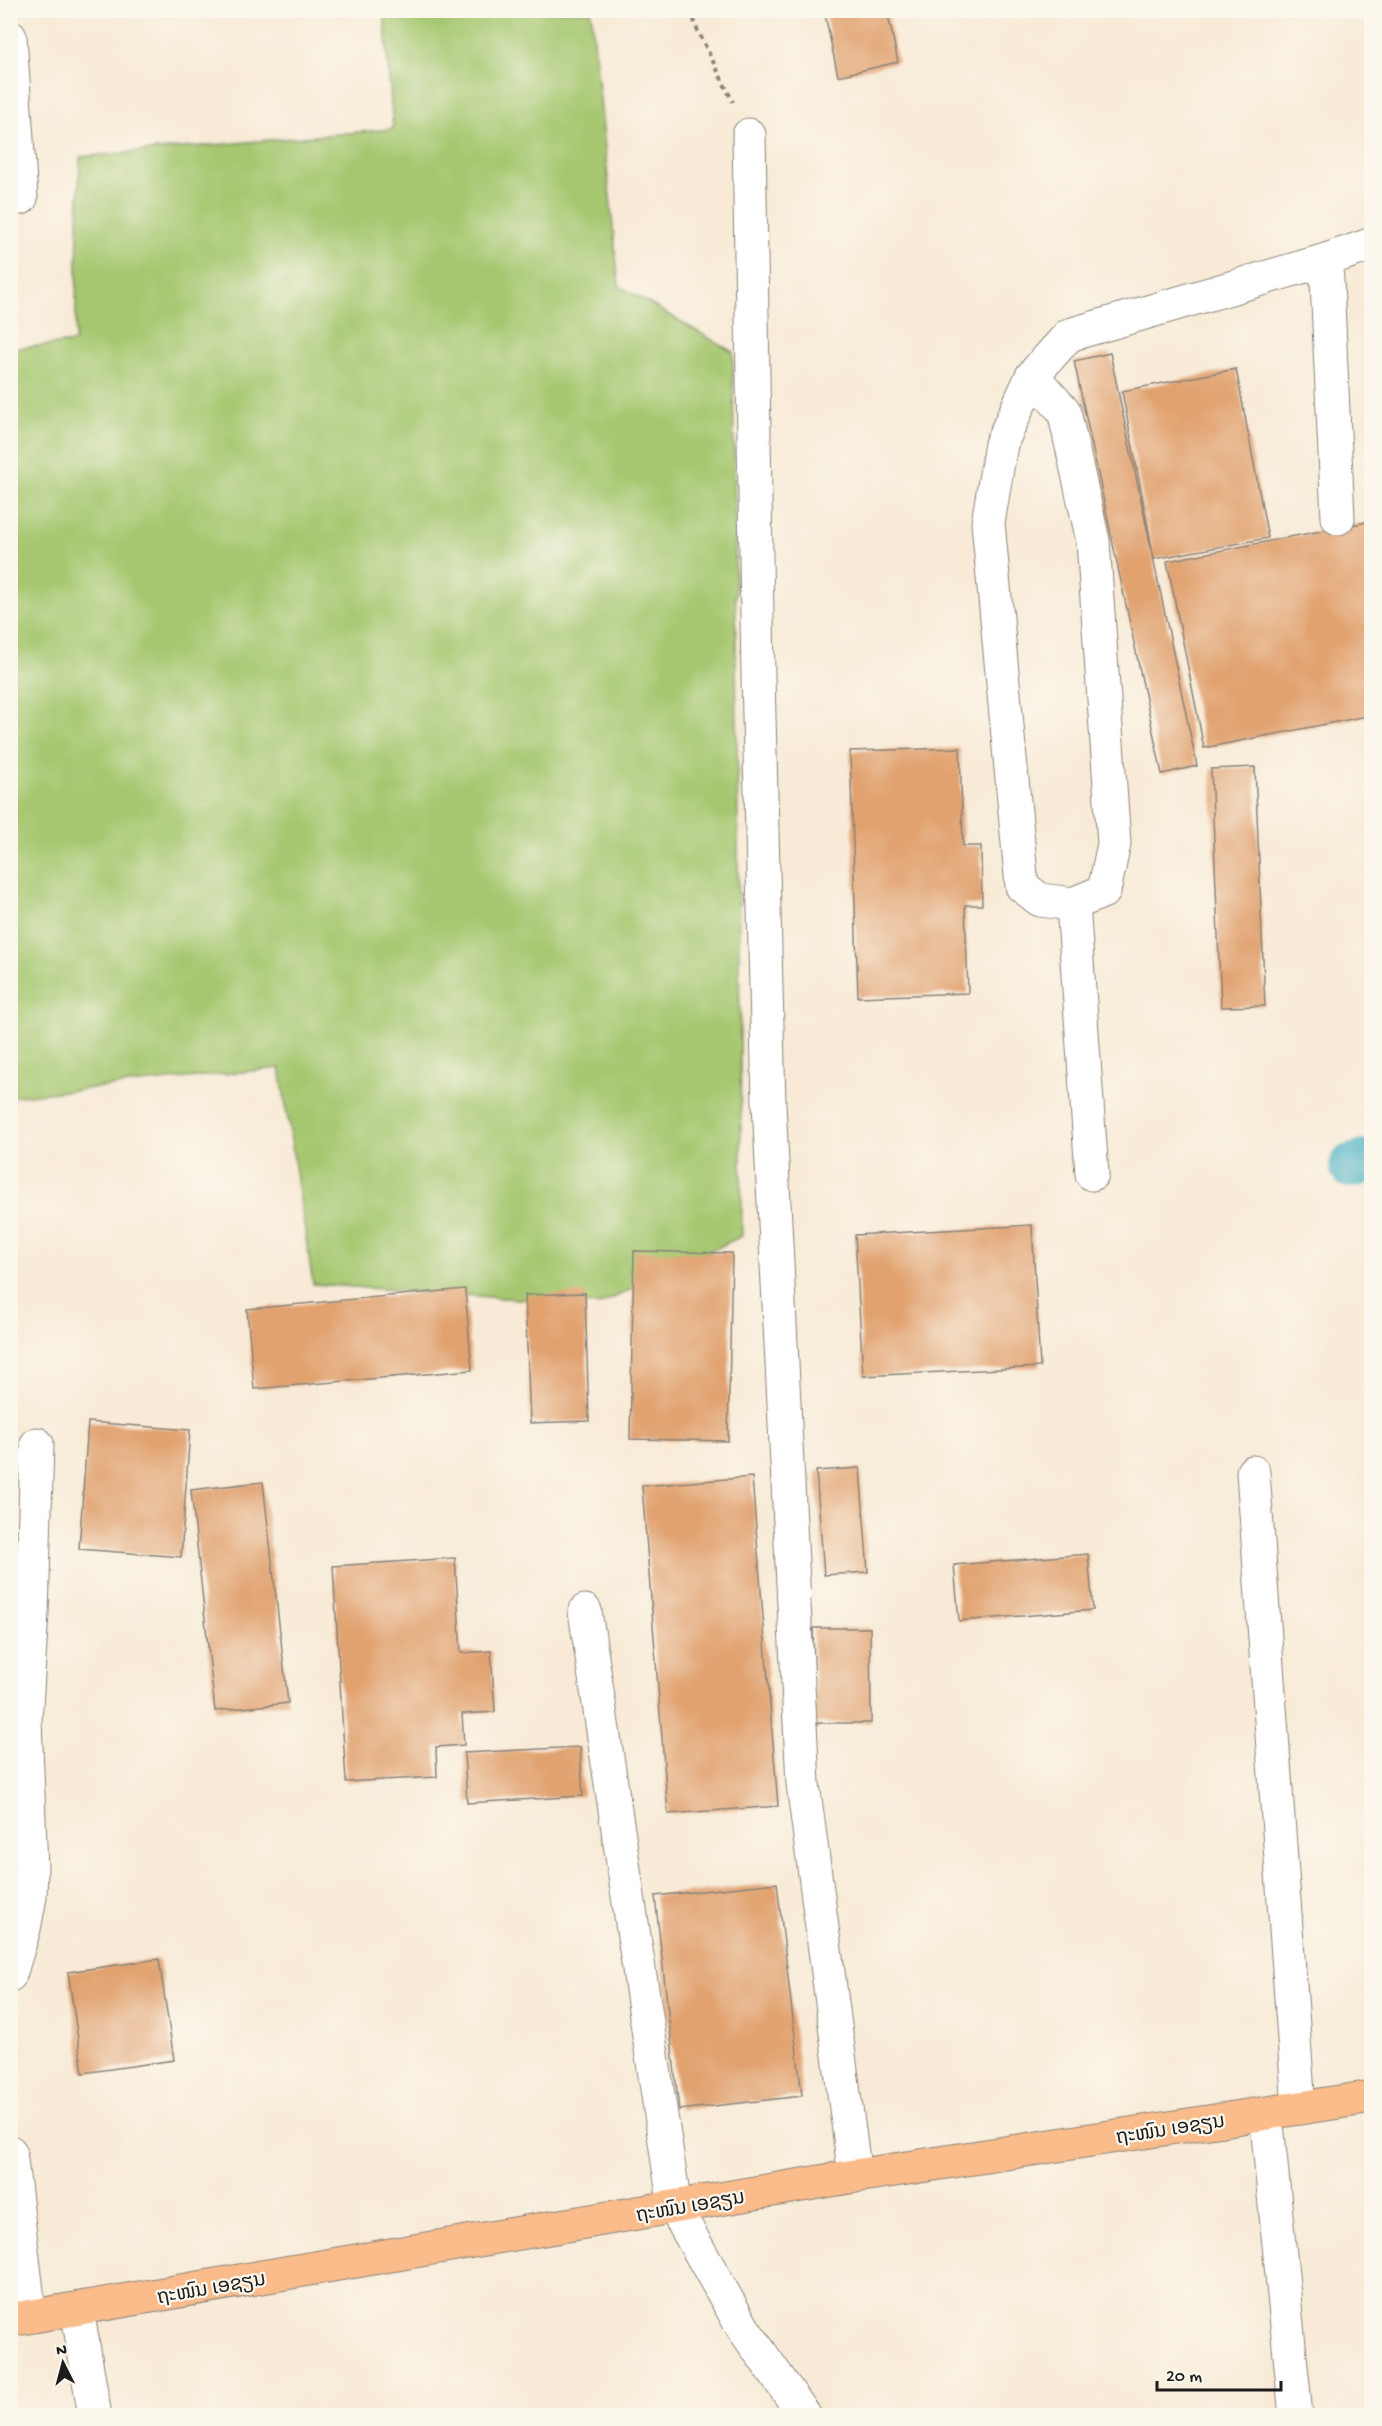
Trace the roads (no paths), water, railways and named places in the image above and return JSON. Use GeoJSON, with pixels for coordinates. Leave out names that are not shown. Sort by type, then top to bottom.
{"type":"FeatureCollection","features":[{"type":"Feature","properties":{"kind":"main road","name":"ຖະໜົນ ເອຊຽນ"},"geometry":{"type":"LineString","coordinates":[[20,2318],[855,2176],[1371,2097]]}},
{"type":"Feature","properties":{"kind":"street"},"geometry":{"type":"LineString","coordinates":[[10,37],[21,198]]}},
{"type":"Feature","properties":{"kind":"street"},"geometry":{"type":"LineString","coordinates":[[749,135],[758,666],[769,1102],[802,1784],[855,2176]]}},
{"type":"Feature","properties":{"kind":"street"},"geometry":{"type":"LineString","coordinates":[[1032,376],[1064,411],[1093,542],[1114,843],[1104,891],[1073,904],[1040,900],[1022,886],[987,523],[1001,444],[1032,376],[1069,335],[1326,260],[1371,244]]}},
{"type":"Feature","properties":{"kind":"street"},"geometry":{"type":"LineString","coordinates":[[1326,260],[1338,518]]}},
{"type":"Feature","properties":{"kind":"street"},"geometry":{"type":"LineString","coordinates":[[1073,904],[1092,1174]]}},
{"type":"Feature","properties":{"kind":"street"},"geometry":{"type":"LineString","coordinates":[[10,1975],[24,1929],[30,1897],[25,1721],[32,1613],[37,1444]]}},
{"type":"Feature","properties":{"kind":"street"},"geometry":{"type":"LineString","coordinates":[[1253,1472],[1299,2108]]}},
{"type":"Feature","properties":{"kind":"street"},"geometry":{"type":"LineString","coordinates":[[585,1611],[675,2208],[743,2328],[805,2415]]}},
{"type":"Feature","properties":{"kind":"street"},"geometry":{"type":"LineString","coordinates":[[1266,2114],[1296,2415]]}},
{"type":"Feature","properties":{"kind":"street"},"geometry":{"type":"LineString","coordinates":[[10,2152],[20,2318]]}},
{"type":"Feature","properties":{"kind":"street"},"geometry":{"type":"LineString","coordinates":[[77,2309],[95,2415]]}},
{"type":"Feature","properties":{"kind":"waterway"},"geometry":{"type":"LineString","coordinates":[[1351,1166],[1372,1160]]}}]}
